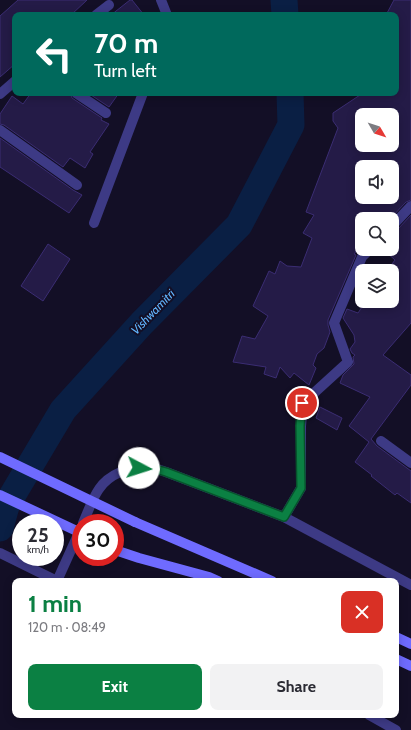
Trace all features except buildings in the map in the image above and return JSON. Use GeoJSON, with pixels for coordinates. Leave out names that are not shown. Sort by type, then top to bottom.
{"type":"FeatureCollection","features":[{"type":"Feature","properties":{"kind":"main road"},"geometry":{"type":"LineString","coordinates":[[0,457],[135,522],[265,578]]}},
{"type":"Feature","properties":{"kind":"main road"},"geometry":{"type":"LineString","coordinates":[[0,495],[72,529]]}},
{"type":"Feature","properties":{"kind":"main road"},"geometry":{"type":"LineString","coordinates":[[124,553],[208,578]]}},
{"type":"Feature","properties":{"kind":"main road"},"geometry":{"type":"LineString","coordinates":[[399,638],[411,644]]}},
{"type":"Feature","properties":{"kind":"main road"},"geometry":{"type":"LineString","coordinates":[[399,660],[411,666]]}},
{"type":"Feature","properties":{"kind":"street"},"geometry":{"type":"LineString","coordinates":[[161,0],[166,12]]}},
{"type":"Feature","properties":{"kind":"street"},"geometry":{"type":"LineString","coordinates":[[100,12],[109,5]]}},
{"type":"Feature","properties":{"kind":"street"},"geometry":{"type":"LineString","coordinates":[[0,94],[12,83]]}},
{"type":"Feature","properties":{"kind":"street"},"geometry":{"type":"LineString","coordinates":[[80,96],[106,113]]}},
{"type":"Feature","properties":{"kind":"street"},"geometry":{"type":"LineString","coordinates":[[94,223],[142,96]]}},
{"type":"Feature","properties":{"kind":"street"},"geometry":{"type":"LineString","coordinates":[[0,130],[77,185]]}},
{"type":"Feature","properties":{"kind":"street"},"geometry":{"type":"LineString","coordinates":[[399,219],[411,206]]}},
{"type":"Feature","properties":{"kind":"street"},"geometry":{"type":"LineString","coordinates":[[284,517],[301,488],[300,426],[302,403],[348,362],[334,323],[363,256]]}},
{"type":"Feature","properties":{"kind":"street"},"geometry":{"type":"LineString","coordinates":[[381,442],[410,460]]}},
{"type":"Feature","properties":{"kind":"street"},"geometry":{"type":"LineString","coordinates":[[87,514],[98,490],[106,481],[116,474],[130,469],[148,467],[166,472],[284,517],[398,578]]}},
{"type":"Feature","properties":{"kind":"street"},"geometry":{"type":"LineString","coordinates":[[58,578],[72,548]]}},
{"type":"Feature","properties":{"kind":"street"},"geometry":{"type":"LineString","coordinates":[[0,553],[50,578]]}},
{"type":"Feature","properties":{"kind":"street"},"geometry":{"type":"LineString","coordinates":[[399,579],[411,585]]}},
{"type":"Feature","properties":{"kind":"street"},"geometry":{"type":"LineString","coordinates":[[374,718],[396,730]]}},
{"type":"Feature","properties":{"kind":"waterway","name":"Vishwamitri"},"geometry":{"type":"LineString","coordinates":[[284,0],[285,12]]}},
{"type":"Feature","properties":{"kind":"waterway","name":"Vishwamitri"},"geometry":{"type":"LineString","coordinates":[[0,528],[6,506],[63,410],[142,323],[239,225],[291,125],[290,96]]}},
{"type":"Feature","properties":{"kind":"route"},"geometry":{"type":"LineString","coordinates":[[139,468],[148,467],[166,472],[284,517],[301,488],[300,426],[302,403]]}}]}
